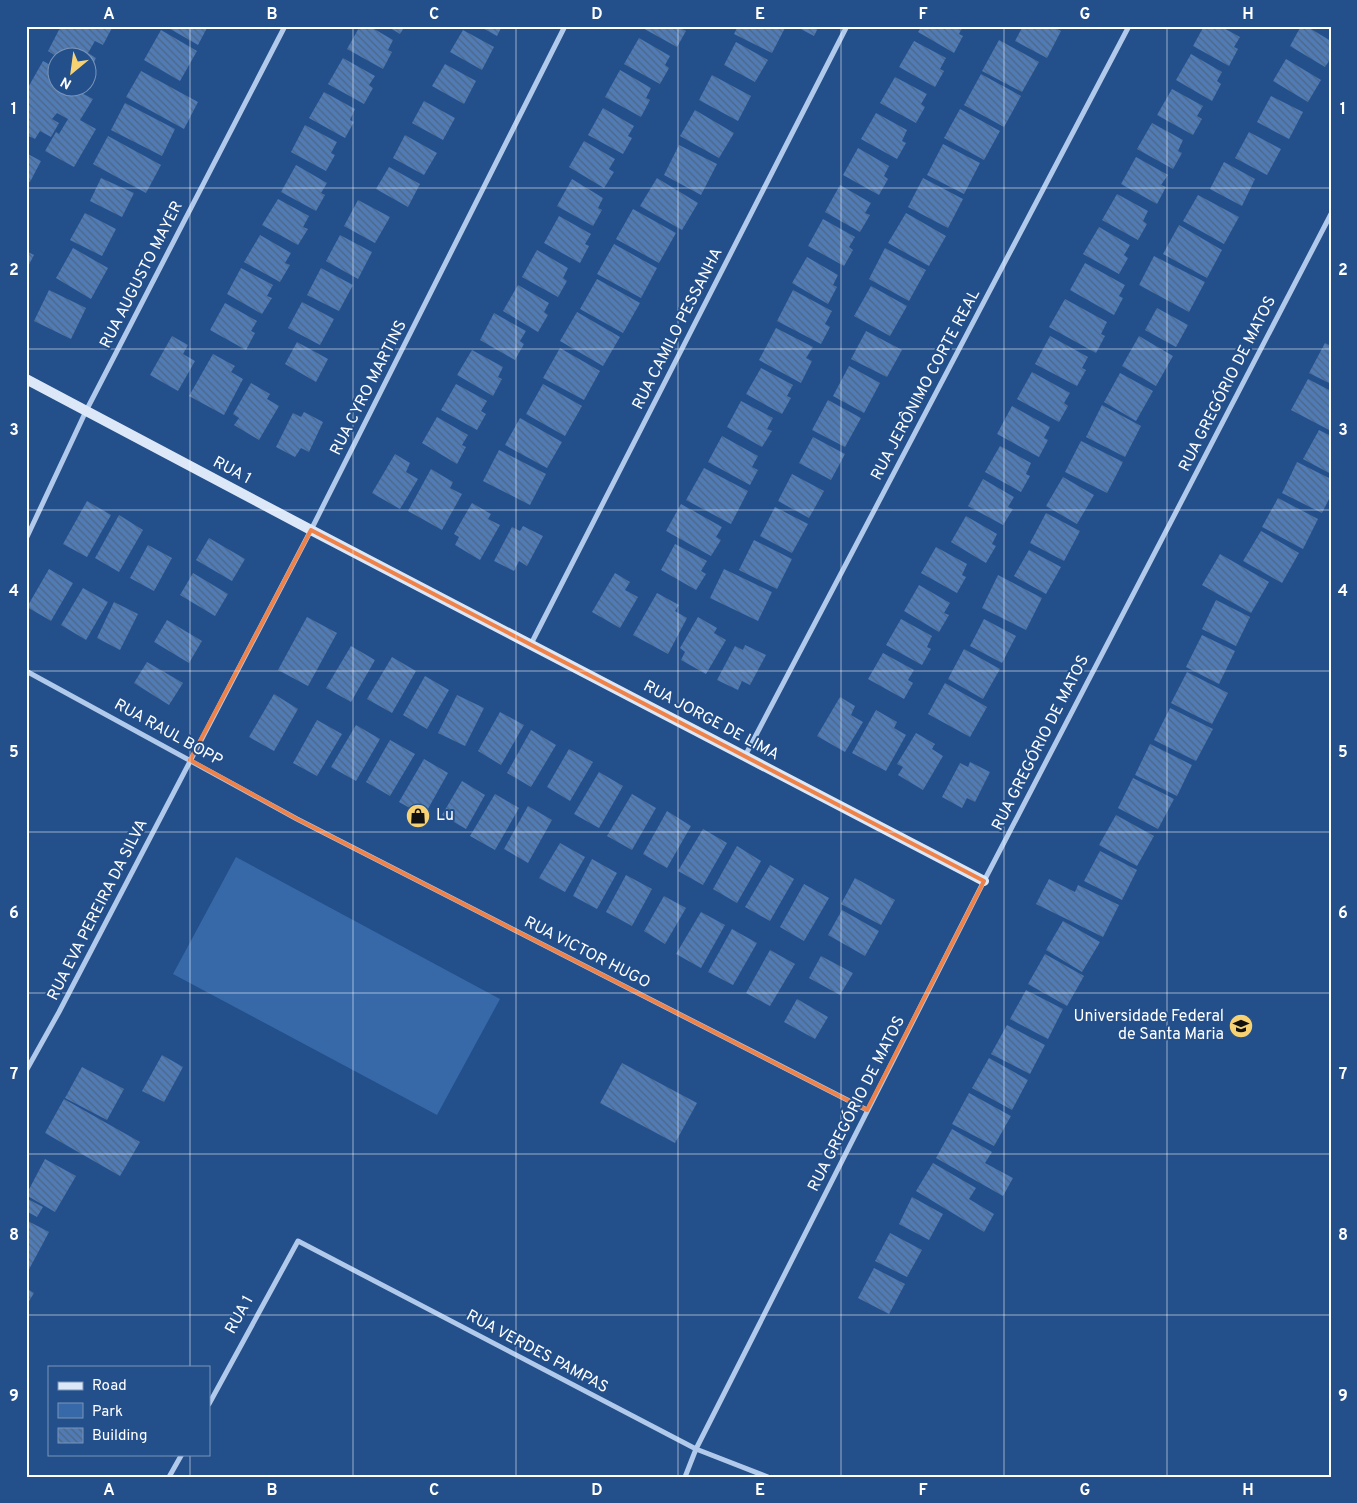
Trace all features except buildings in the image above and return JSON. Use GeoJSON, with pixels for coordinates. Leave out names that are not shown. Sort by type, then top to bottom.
{"type":"FeatureCollection","features":[{"type":"Feature","properties":{"kind":"street","name":"RUA AUGUSTO MAYER"},"geometry":{"type":"LineString","coordinates":[[26,539],[86,411],[285,26]]}},
{"type":"Feature","properties":{"kind":"street","name":"RUA CYRO MARTINS"},"geometry":{"type":"LineString","coordinates":[[190,760],[311,530],[565,26]]}},
{"type":"Feature","properties":{"kind":"street","name":"RUA CAMILO PESSANHA"},"geometry":{"type":"LineString","coordinates":[[531,644],[847,26]]}},
{"type":"Feature","properties":{"kind":"street","name":"RUA JERÔNIMO CORTE REAL"},"geometry":{"type":"LineString","coordinates":[[745,756],[1129,26]]}},
{"type":"Feature","properties":{"kind":"street","name":"RUA GREGÓRIO DE MATOS"},"geometry":{"type":"LineString","coordinates":[[685,1477],[696,1449],[984,881],[1331,214]]}},
{"type":"Feature","properties":{"kind":"street","name":"RUA 1"},"geometry":{"type":"LineString","coordinates":[[26,379],[424,588]]}},
{"type":"Feature","properties":{"kind":"street","name":"RUA JORGE DE LIMA"},"geometry":{"type":"LineString","coordinates":[[424,588],[984,881]]}},
{"type":"Feature","properties":{"kind":"street","name":"RUA RAUL BOPP"},"geometry":{"type":"LineString","coordinates":[[26,671],[297,819]]}},
{"type":"Feature","properties":{"kind":"street","name":"RUA EVA PEREIRA DA SILVA"},"geometry":{"type":"LineString","coordinates":[[26,1071],[64,1003],[190,760]]}},
{"type":"Feature","properties":{"kind":"street","name":"RUA VICTOR HUGO"},"geometry":{"type":"LineString","coordinates":[[297,819],[867,1110]]}},
{"type":"Feature","properties":{"kind":"street","name":"RUA 1"},"geometry":{"type":"LineString","coordinates":[[210,1402],[298,1241]]}},
{"type":"Feature","properties":{"kind":"street","name":"RUA VERDES PAMPAS"},"geometry":{"type":"LineString","coordinates":[[298,1241],[696,1449],[768,1477]]}},
{"type":"Feature","properties":{"kind":"street"},"geometry":{"type":"LineString","coordinates":[[169,1477],[181,1456]]}},
{"type":"Feature","properties":{"kind":"highlighted area"},"geometry":{"type":"Polygon","coordinates":[[[311,530],[984,881],[867,1110],[297,819],[190,760],[311,530]]]}},
{"type":"Feature","properties":{"kind":"green space"},"geometry":{"type":"Polygon","coordinates":[[[236,857],[500,999],[437,1115],[173,974],[236,857]]]}},
{"type":"Feature","properties":{"kind":"place","name":"Lu"},"geometry":{"type":"Point","coordinates":[418,816]}},
{"type":"Feature","properties":{"kind":"place","name":"Universidade Federal de Santa Maria"},"geometry":{"type":"Point","coordinates":[1241,1026]}}]}
